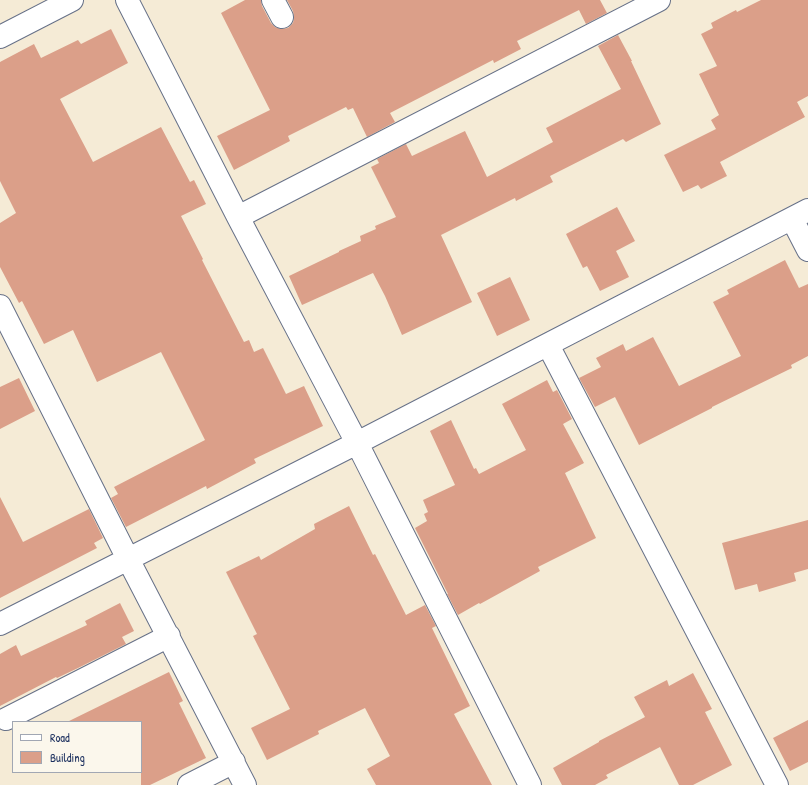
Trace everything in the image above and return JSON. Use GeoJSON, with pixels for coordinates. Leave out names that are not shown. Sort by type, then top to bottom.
{"type":"FeatureCollection","features":[{"type":"Feature","properties":{"kind":"street"},"geometry":{"type":"LineString","coordinates":[[0,37],[72,0]]}},
{"type":"Feature","properties":{"kind":"street"},"geometry":{"type":"LineString","coordinates":[[127,0],[238,217],[357,442],[530,785]]}},
{"type":"Feature","properties":{"kind":"street"},"geometry":{"type":"LineString","coordinates":[[238,217],[635,5],[659,0]]}},
{"type":"Feature","properties":{"kind":"street"},"geometry":{"type":"LineString","coordinates":[[0,624],[548,345],[800,214],[808,250]]}},
{"type":"Feature","properties":{"kind":"street"},"geometry":{"type":"LineString","coordinates":[[2,316],[245,785]]}},
{"type":"Feature","properties":{"kind":"street"},"geometry":{"type":"LineString","coordinates":[[548,345],[777,785]]}},
{"type":"Feature","properties":{"kind":"street"},"geometry":{"type":"LineString","coordinates":[[6,719],[169,636]]}},
{"type":"Feature","properties":{"kind":"street"},"geometry":{"type":"LineString","coordinates":[[189,785],[234,762]]}},
{"type":"Feature","properties":{"kind":"building"},"geometry":{"type":"Polygon","coordinates":[[[245,0],[261,0],[262,6],[271,23],[275,27],[281,29],[288,28],[293,23],[293,11],[287,0],[600,0],[607,13],[586,24],[579,10],[517,41],[521,49],[494,63],[493,60],[390,113],[395,122],[367,137],[353,108],[348,110],[346,107],[288,136],[290,141],[234,170],[217,136],[270,110],[221,13],[245,0]]]}},
{"type":"Feature","properties":{"kind":"building"},"geometry":{"type":"Polygon","coordinates":[[[761,0],[808,0],[808,96],[797,102],[805,117],[720,162],[727,176],[701,189],[698,185],[683,192],[664,155],[716,129],[711,120],[719,115],[699,74],[717,66],[701,34],[713,28],[711,23],[736,10],[737,12],[761,0]]]}},
{"type":"Feature","properties":{"kind":"building"},"geometry":{"type":"Polygon","coordinates":[[[111,29],[128,63],[60,99],[93,162],[161,127],[190,182],[194,180],[206,204],[181,216],[244,342],[249,340],[254,352],[263,348],[286,394],[304,386],[323,426],[254,459],[256,463],[207,489],[206,486],[126,527],[111,498],[118,494],[114,487],[205,440],[161,352],[97,382],[73,330],[44,344],[22,301],[19,303],[0,267],[0,223],[16,213],[0,181],[0,62],[34,44],[41,58],[78,40],[81,44],[111,29]]]}},
{"type":"Feature","properties":{"kind":"building"},"geometry":{"type":"Polygon","coordinates":[[[618,35],[632,61],[661,124],[626,142],[623,139],[550,176],[553,182],[516,201],[515,198],[441,235],[472,302],[402,335],[373,273],[302,305],[289,276],[361,241],[360,236],[376,229],[375,226],[396,217],[371,167],[379,163],[377,159],[406,144],[412,156],[465,131],[487,177],[553,142],[546,128],[621,89],[598,46],[618,35]]]}},
{"type":"Feature","properties":{"kind":"building"},"geometry":{"type":"Polygon","coordinates":[[[617,207],[635,241],[616,251],[629,277],[600,291],[587,266],[583,268],[566,234],[617,207]]]}},
{"type":"Feature","properties":{"kind":"building"},"geometry":{"type":"Polygon","coordinates":[[[785,260],[799,288],[808,284],[808,356],[791,365],[792,368],[639,445],[615,397],[595,407],[579,378],[601,367],[596,358],[623,344],[626,351],[653,337],[679,386],[741,356],[713,302],[729,294],[727,290],[785,260]]]}},
{"type":"Feature","properties":{"kind":"building"},"geometry":{"type":"Polygon","coordinates":[[[510,277],[530,320],[497,336],[477,293],[510,277]]]}},
{"type":"Feature","properties":{"kind":"building"},"geometry":{"type":"Polygon","coordinates":[[[19,378],[35,411],[0,429],[0,387],[19,378]]]}},
{"type":"Feature","properties":{"kind":"building"},"geometry":{"type":"Polygon","coordinates":[[[547,380],[553,392],[557,390],[572,419],[563,424],[584,463],[565,473],[596,538],[538,567],[540,571],[458,615],[415,528],[427,521],[424,514],[428,512],[423,500],[455,485],[430,431],[451,420],[474,469],[476,468],[479,474],[526,450],[502,404],[547,380]]]}},
{"type":"Feature","properties":{"kind":"building"},"geometry":{"type":"Polygon","coordinates":[[[0,497],[23,542],[89,509],[103,538],[94,543],[97,548],[0,598],[0,497]]]}},
{"type":"Feature","properties":{"kind":"building"},"geometry":{"type":"Polygon","coordinates":[[[349,506],[373,555],[375,554],[406,615],[425,605],[436,626],[432,628],[470,706],[454,714],[492,785],[376,785],[367,769],[390,756],[365,708],[318,731],[319,734],[267,760],[251,728],[290,709],[253,636],[257,634],[226,572],[259,556],[261,560],[315,529],[314,524],[349,506]]]}},
{"type":"Feature","properties":{"kind":"building"},"geometry":{"type":"Polygon","coordinates":[[[808,520],[808,569],[794,573],[796,581],[759,592],[757,584],[735,590],[722,543],[808,520]]]}},
{"type":"Feature","properties":{"kind":"building"},"geometry":{"type":"Polygon","coordinates":[[[120,603],[134,631],[122,637],[126,644],[57,678],[56,677],[0,706],[0,654],[16,645],[21,656],[87,625],[85,621],[120,603]]]}},
{"type":"Feature","properties":{"kind":"building"},"geometry":{"type":"Polygon","coordinates":[[[169,672],[183,701],[179,703],[206,758],[150,785],[141,785],[142,721],[69,721],[169,672]]]}},
{"type":"Feature","properties":{"kind":"building"},"geometry":{"type":"Polygon","coordinates":[[[693,673],[712,709],[705,712],[732,765],[693,785],[679,785],[660,747],[606,775],[608,778],[595,785],[562,785],[553,768],[599,741],[645,717],[634,697],[667,680],[669,686],[693,673]]]}},
{"type":"Feature","properties":{"kind":"building"},"geometry":{"type":"Polygon","coordinates":[[[808,720],[808,762],[790,771],[773,738],[808,720]]]}}]}
